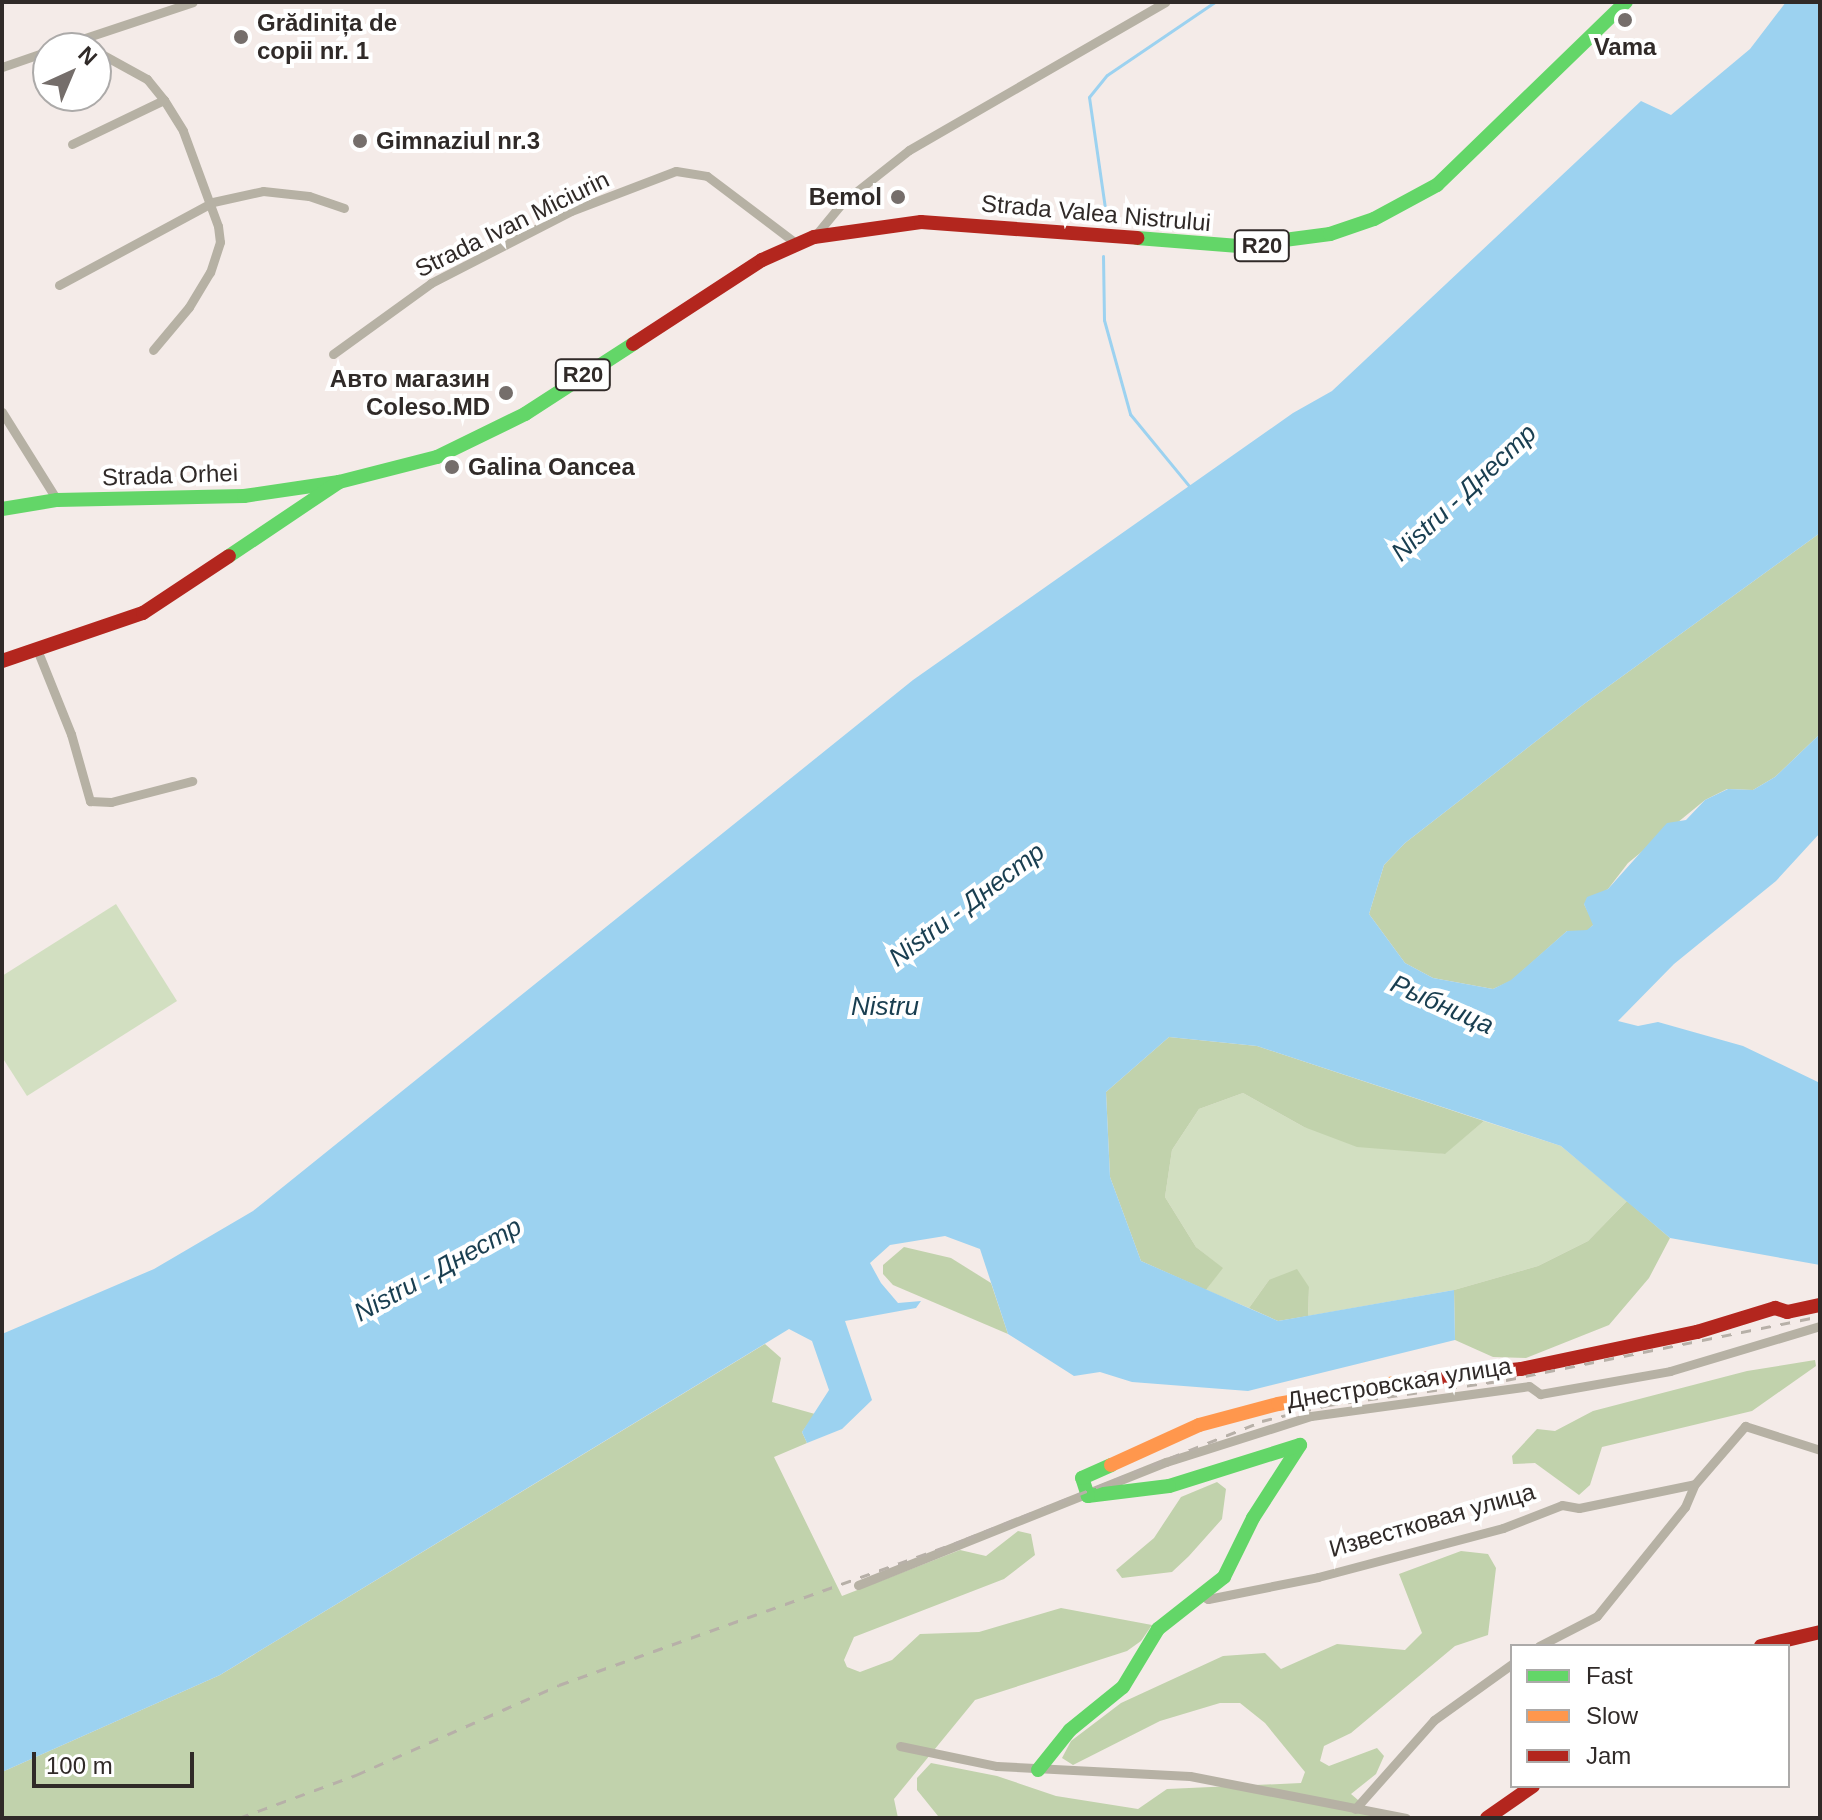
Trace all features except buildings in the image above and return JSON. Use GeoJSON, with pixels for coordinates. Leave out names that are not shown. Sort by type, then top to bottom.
{"type":"FeatureCollection","features":[{"type":"Feature","properties":{"kind":"main road","name":"Strada Valea Nistrului"},"geometry":{"type":"LineString","coordinates":[[814,237],[921,222],[1239,246],[1330,234],[1374,219],[1437,185],[1626,2]]}},
{"type":"Feature","properties":{"kind":"main road","name":"R20"},"geometry":{"type":"LineString","coordinates":[[339,482],[437,457],[489,434],[729,280],[814,237]]}},
{"type":"Feature","properties":{"kind":"main road","name":"Strada Orhei"},"geometry":{"type":"LineString","coordinates":[[2,509],[57,500],[215,499],[339,482]]}},
{"type":"Feature","properties":{"kind":"main road"},"geometry":{"type":"LineString","coordinates":[[2,661],[36,647],[101,631],[143,613],[339,482]]}},
{"type":"Feature","properties":{"kind":"main road"},"geometry":{"type":"LineString","coordinates":[[1038,1770],[1070,1730],[1123,1687],[1158,1629],[1224,1577],[1253,1518],[1300,1445],[1169,1486],[1088,1496],[1082,1478],[1199,1425],[1278,1404],[1381,1383],[1521,1369],[1697,1332],[1775,1308],[1787,1312],[1820,1305]]}},
{"type":"Feature","properties":{"kind":"main road"},"geometry":{"type":"LineString","coordinates":[[1769,1644],[1820,1632]]}},
{"type":"Feature","properties":{"kind":"main road"},"geometry":{"type":"LineString","coordinates":[[1487,1818],[1530,1788]]}},
{"type":"Feature","properties":{"kind":"street"},"geometry":{"type":"LineString","coordinates":[[104,32],[193,2]]}},
{"type":"Feature","properties":{"kind":"street"},"geometry":{"type":"LineString","coordinates":[[814,237],[842,203],[909,150],[1165,2]]}},
{"type":"Feature","properties":{"kind":"street"},"geometry":{"type":"LineString","coordinates":[[2,67],[32,57]]}},
{"type":"Feature","properties":{"kind":"street"},"geometry":{"type":"LineString","coordinates":[[112,60],[147,79],[164,100],[213,202],[220,242],[210,272],[189,307],[153,350]]}},
{"type":"Feature","properties":{"kind":"street"},"geometry":{"type":"LineString","coordinates":[[72,144],[164,100]]}},
{"type":"Feature","properties":{"kind":"street","name":"Strada Ivan Miciurin"},"geometry":{"type":"LineString","coordinates":[[333,354],[431,283],[571,211],[676,171],[707,176],[797,244]]}},
{"type":"Feature","properties":{"kind":"street"},"geometry":{"type":"LineString","coordinates":[[59,285],[213,202],[263,191],[309,196],[344,208]]}},
{"type":"Feature","properties":{"kind":"street"},"geometry":{"type":"LineString","coordinates":[[2,412],[57,500]]}},
{"type":"Feature","properties":{"kind":"street"},"geometry":{"type":"LineString","coordinates":[[36,647],[71,734],[90,801],[111,802],[192,781]]}},
{"type":"Feature","properties":{"kind":"street","name":"Днестровская улица"},"geometry":{"type":"LineString","coordinates":[[858,1585],[1088,1496],[1181,1456],[1311,1416],[1529,1386],[1540,1394],[1670,1371],[1820,1326]]}},
{"type":"Feature","properties":{"kind":"street"},"geometry":{"type":"LineString","coordinates":[[1543,1644],[1597,1616],[1685,1507],[1695,1484],[1745,1426],[1820,1450]]}},
{"type":"Feature","properties":{"kind":"street","name":"Известковая улица"},"geometry":{"type":"LineString","coordinates":[[1201,1595],[1208,1599],[1318,1577],[1503,1528],[1562,1505],[1579,1508],[1695,1484]]}},
{"type":"Feature","properties":{"kind":"street"},"geometry":{"type":"LineString","coordinates":[[1355,1809],[1434,1720],[1510,1665]]}},
{"type":"Feature","properties":{"kind":"street"},"geometry":{"type":"LineString","coordinates":[[900,1746],[1038,1770],[1190,1776],[1406,1818]]}},
{"type":"Feature","properties":{"kind":"green space"},"geometry":{"type":"Polygon","coordinates":[[[1820,533],[1820,734],[1775,777],[1753,790],[1727,789],[1705,800],[1628,863],[1608,889],[1584,904],[1594,924],[1587,931],[1567,931],[1511,981],[1493,989],[1433,978],[1405,963],[1369,914],[1384,865],[1405,843],[1584,704],[1820,533]]]}},
{"type":"Feature","properties":{"kind":"green space"},"geometry":{"type":"Polygon","coordinates":[[[116,904],[177,1001],[27,1096],[2,1057],[2,976],[116,904]]]}},
{"type":"Feature","properties":{"kind":"green space"},"geometry":{"type":"Polygon","coordinates":[[[1169,1037],[1257,1046],[1484,1121],[1445,1154],[1357,1147],[1304,1127],[1243,1093],[1199,1109],[1172,1150],[1165,1197],[1196,1247],[1223,1268],[1206,1290],[1141,1261],[1110,1177],[1106,1092],[1169,1037]]]}},
{"type":"Feature","properties":{"kind":"green space"},"geometry":{"type":"Polygon","coordinates":[[[1243,1093],[1304,1127],[1444,1154],[1484,1121],[1561,1146],[1627,1201],[1588,1241],[1538,1266],[1454,1290],[1308,1316],[1309,1287],[1269,1280],[1249,1308],[1206,1290],[1222,1268],[1196,1247],[1165,1197],[1172,1150],[1199,1109],[1243,1093]]]}},
{"type":"Feature","properties":{"kind":"green space"},"geometry":{"type":"Polygon","coordinates":[[[1627,1201],[1670,1238],[1649,1278],[1609,1325],[1526,1358],[1493,1357],[1455,1340],[1454,1290],[1538,1266],[1588,1241],[1627,1201]]]}},
{"type":"Feature","properties":{"kind":"green space"},"geometry":{"type":"Polygon","coordinates":[[[904,1247],[951,1258],[991,1283],[1008,1334],[893,1285],[883,1274],[883,1265],[904,1247]]]}},
{"type":"Feature","properties":{"kind":"green space"},"geometry":{"type":"Polygon","coordinates":[[[1297,1269],[1309,1287],[1308,1316],[1278,1321],[1249,1308],[1269,1280],[1297,1269]]]}},
{"type":"Feature","properties":{"kind":"green space"},"geometry":{"type":"Polygon","coordinates":[[[765,1344],[781,1358],[772,1402],[815,1414],[802,1432],[807,1443],[774,1457],[842,1596],[960,1550],[986,1556],[1018,1531],[1031,1534],[1035,1555],[1004,1579],[854,1637],[844,1660],[847,1667],[860,1672],[892,1660],[920,1634],[979,1632],[1061,1608],[1152,1625],[1141,1641],[1127,1651],[975,1700],[894,1799],[898,1818],[2,1818],[2,1772],[220,1675],[765,1344]]]}},
{"type":"Feature","properties":{"kind":"green space"},"geometry":{"type":"Polygon","coordinates":[[[1815,1360],[1816,1366],[1752,1411],[1602,1447],[1590,1485],[1579,1495],[1535,1463],[1513,1464],[1512,1456],[1537,1429],[1555,1431],[1593,1411],[1747,1371],[1815,1360]]]}},
{"type":"Feature","properties":{"kind":"green space"},"geometry":{"type":"Polygon","coordinates":[[[1217,1482],[1226,1489],[1222,1519],[1189,1556],[1172,1572],[1122,1578],[1116,1570],[1154,1538],[1181,1497],[1217,1482]]]}},
{"type":"Feature","properties":{"kind":"green space"},"geometry":{"type":"Polygon","coordinates":[[[1461,1551],[1488,1554],[1496,1568],[1488,1635],[1455,1646],[1351,1733],[1324,1746],[1320,1761],[1329,1766],[1377,1748],[1384,1756],[1376,1774],[1351,1794],[1379,1818],[938,1816],[917,1790],[917,1778],[931,1763],[997,1776],[1056,1796],[1138,1809],[1167,1789],[1301,1783],[1305,1772],[1265,1723],[1240,1703],[1220,1703],[1160,1721],[1073,1765],[1062,1758],[1071,1741],[1121,1703],[1223,1656],[1265,1653],[1281,1669],[1337,1644],[1405,1650],[1422,1633],[1399,1574],[1461,1551]]]}},
{"type":"Feature","properties":{"kind":"water","name":"Nistru"},"geometry":{"type":"Polygon","coordinates":[[[1786,2],[1820,2],[1820,533],[1584,704],[1405,843],[1384,865],[1369,914],[1405,963],[1433,978],[1493,989],[1511,980],[1567,931],[1587,930],[1593,925],[1584,904],[1587,897],[1608,889],[1667,823],[1686,820],[1705,800],[1728,789],[1753,790],[1775,777],[1820,734],[1820,833],[1776,881],[1674,964],[1618,1021],[1638,1026],[1658,1022],[1743,1046],[1820,1083],[1820,1265],[1670,1238],[1561,1146],[1257,1046],[1169,1037],[1106,1092],[1110,1177],[1141,1261],[1278,1321],[1454,1290],[1455,1340],[1248,1391],[1132,1382],[1100,1372],[1074,1376],[1008,1334],[980,1249],[945,1236],[890,1245],[870,1263],[881,1283],[898,1303],[921,1301],[916,1308],[845,1321],[872,1400],[842,1429],[807,1443],[802,1432],[829,1390],[812,1341],[789,1329],[220,1675],[2,1772],[2,1334],[154,1269],[253,1211],[913,680],[1293,413],[1332,391],[1641,101],[1671,115],[1750,49],[1786,2]]]}},
{"type":"Feature","properties":{"kind":"waterway"},"geometry":{"type":"LineString","coordinates":[[1107,222],[1089,97],[1107,75],[1215,2]]}},
{"type":"Feature","properties":{"kind":"waterway"},"geometry":{"type":"LineString","coordinates":[[1103,256],[1104,320],[1130,414],[1190,487]]}},
{"type":"Feature","properties":{"kind":"railway"},"geometry":{"type":"LineString","coordinates":[[239,1818],[356,1775],[559,1685],[966,1539],[1262,1421],[1328,1405],[1506,1380],[1820,1316]]}},
{"type":"Feature","properties":{"kind":"traffic: fast"},"geometry":{"type":"LineString","coordinates":[[1137,238],[1239,246],[1330,234],[1374,219],[1437,185],[1626,2]]}},
{"type":"Feature","properties":{"kind":"traffic: fast"},"geometry":{"type":"LineString","coordinates":[[2,509],[57,500],[244,496],[339,482],[437,457],[525,414],[633,344]]}},
{"type":"Feature","properties":{"kind":"traffic: fast"},"geometry":{"type":"LineString","coordinates":[[229,556],[339,482]]}},
{"type":"Feature","properties":{"kind":"traffic: fast"},"geometry":{"type":"LineString","coordinates":[[1038,1770],[1070,1730],[1123,1687],[1158,1629],[1224,1577],[1253,1518],[1300,1445],[1169,1486],[1088,1496],[1082,1478],[1111,1465]]}},
{"type":"Feature","properties":{"kind":"traffic: slow"},"geometry":{"type":"LineString","coordinates":[[1111,1465],[1199,1425],[1278,1404],[1412,1380]]}},
{"type":"Feature","properties":{"kind":"traffic: jam"},"geometry":{"type":"LineString","coordinates":[[633,344],[762,260],[814,237],[921,222],[1137,238]]}},
{"type":"Feature","properties":{"kind":"traffic: jam"},"geometry":{"type":"LineString","coordinates":[[2,661],[143,613],[229,556]]}},
{"type":"Feature","properties":{"kind":"traffic: jam"},"geometry":{"type":"LineString","coordinates":[[1412,1380],[1521,1369],[1697,1332],[1775,1308],[1787,1312],[1820,1305]]}},
{"type":"Feature","properties":{"kind":"traffic: jam"},"geometry":{"type":"LineString","coordinates":[[1769,1644],[1820,1632]]}},
{"type":"Feature","properties":{"kind":"traffic: jam"},"geometry":{"type":"LineString","coordinates":[[1487,1818],[1530,1788]]}},
{"type":"Feature","properties":{"kind":"place","name":"Vama"},"geometry":{"type":"Point","coordinates":[1625,20]}},
{"type":"Feature","properties":{"kind":"place","name":"Grădinița de copii nr. 1"},"geometry":{"type":"Point","coordinates":[241,37]}},
{"type":"Feature","properties":{"kind":"place","name":"Gimnaziul nr.3"},"geometry":{"type":"Point","coordinates":[360,141]}},
{"type":"Feature","properties":{"kind":"place","name":"Bemol"},"geometry":{"type":"Point","coordinates":[898,197]}},
{"type":"Feature","properties":{"kind":"place","name":"Авто магазин Coleso.MD"},"geometry":{"type":"Point","coordinates":[506,393]}},
{"type":"Feature","properties":{"kind":"place","name":"Galina Oancea"},"geometry":{"type":"Point","coordinates":[452,467]}},
{"type":"Feature","properties":{"kind":"water label","name":"Nistru - Днестр"},"geometry":{"type":"Point","coordinates":[1464,493]}},
{"type":"Feature","properties":{"kind":"water label","name":"Nistru - Днестр"},"geometry":{"type":"Point","coordinates":[967,905]}},
{"type":"Feature","properties":{"kind":"water label","name":"Рыбница"},"geometry":{"type":"Point","coordinates":[1442,1005]}},
{"type":"Feature","properties":{"kind":"water label","name":"Nistru - Днестр"},"geometry":{"type":"Point","coordinates":[438,1270]}}]}
